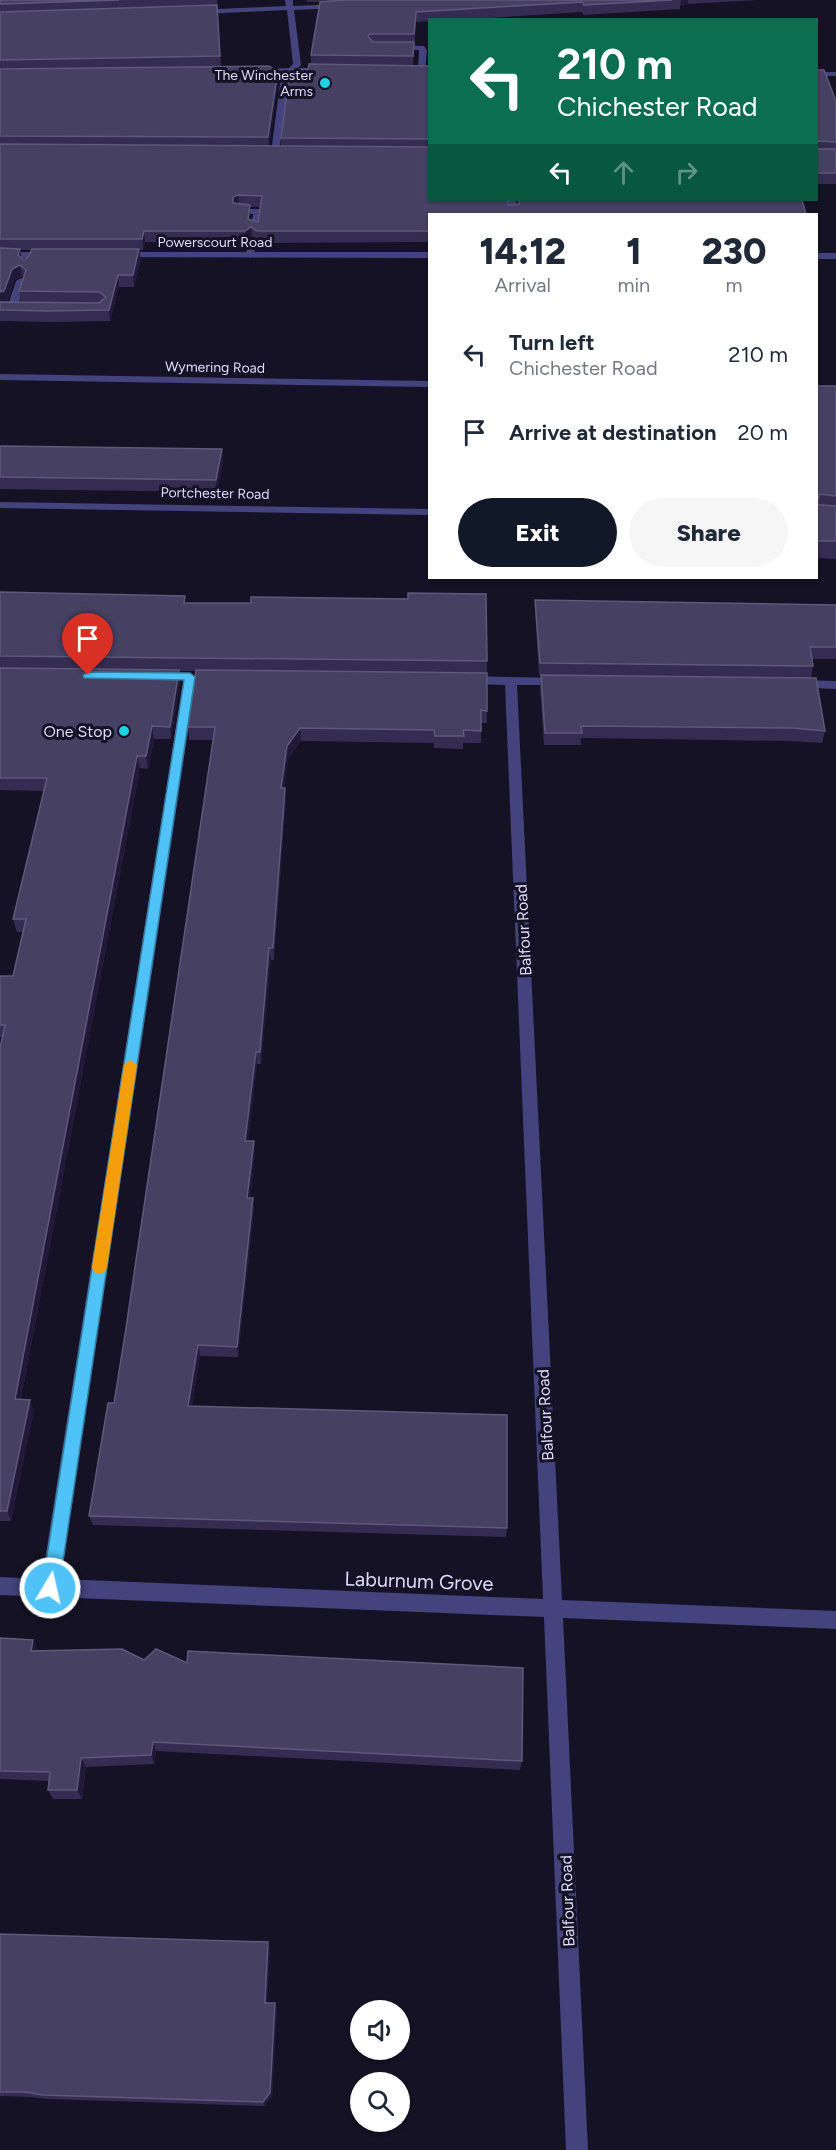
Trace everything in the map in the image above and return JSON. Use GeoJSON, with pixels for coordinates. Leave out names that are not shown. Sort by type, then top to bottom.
{"type":"FeatureCollection","features":[{"type":"Feature","properties":{"kind":"street"},"geometry":{"type":"LineString","coordinates":[[275,153],[285,76],[297,65],[292,9],[289,0]]}},
{"type":"Feature","properties":{"kind":"street"},"geometry":{"type":"LineString","coordinates":[[187,12],[350,5]]}},
{"type":"Feature","properties":{"kind":"street"},"geometry":{"type":"LineString","coordinates":[[384,48],[421,48],[426,70],[411,70]]}},
{"type":"Feature","properties":{"kind":"street"},"geometry":{"type":"LineString","coordinates":[[245,72],[335,70]]}},
{"type":"Feature","properties":{"kind":"street"},"geometry":{"type":"LineString","coordinates":[[818,74],[836,74]]}},
{"type":"Feature","properties":{"kind":"street"},"geometry":{"type":"LineString","coordinates":[[263,153],[287,153]]}},
{"type":"Feature","properties":{"kind":"street"},"geometry":{"type":"LineString","coordinates":[[239,211],[258,211],[255,229]]}},
{"type":"Feature","properties":{"kind":"street"},"geometry":{"type":"LineString","coordinates":[[250,255],[252,243]]}},
{"type":"Feature","properties":{"kind":"street"},"geometry":{"type":"LineString","coordinates":[[0,255],[53,255]]}},
{"type":"Feature","properties":{"kind":"street"},"geometry":{"type":"LineString","coordinates":[[26,266],[30,255]]}},
{"type":"Feature","properties":{"kind":"street","name":"Powerscourt Road"},"geometry":{"type":"LineString","coordinates":[[111,255],[428,255]]}},
{"type":"Feature","properties":{"kind":"street"},"geometry":{"type":"LineString","coordinates":[[818,256],[836,256]]}},
{"type":"Feature","properties":{"kind":"street"},"geometry":{"type":"LineString","coordinates":[[12,308],[21,281]]}},
{"type":"Feature","properties":{"kind":"street"},"geometry":{"type":"LineString","coordinates":[[0,308],[23,308]]}},
{"type":"Feature","properties":{"kind":"street","name":"Wymering Road"},"geometry":{"type":"LineString","coordinates":[[0,377],[428,384]]}},
{"type":"Feature","properties":{"kind":"street","name":"Portchester Road"},"geometry":{"type":"LineString","coordinates":[[0,505],[428,512]]}},
{"type":"Feature","properties":{"kind":"street"},"geometry":{"type":"LineString","coordinates":[[50,1588],[189,677]]}},
{"type":"Feature","properties":{"kind":"street"},"geometry":{"type":"LineString","coordinates":[[452,680],[569,682]]}},
{"type":"Feature","properties":{"kind":"street","name":"Balfour Road"},"geometry":{"type":"LineString","coordinates":[[511,681],[577,2150]]}},
{"type":"Feature","properties":{"kind":"street"},"geometry":{"type":"LineString","coordinates":[[789,684],[836,685]]}},
{"type":"Feature","properties":{"kind":"street","name":"Laburnum Grove"},"geometry":{"type":"LineString","coordinates":[[0,1586],[836,1620]]}},
{"type":"Feature","properties":{"kind":"building"},"geometry":{"type":"Polygon","coordinates":[[[0,0],[119,0],[0,4],[0,0]]]}},
{"type":"Feature","properties":{"kind":"building"},"geometry":{"type":"Polygon","coordinates":[[[344,0],[672,0],[584,5],[582,2],[416,12],[414,34],[370,34],[368,36],[373,42],[414,42],[413,56],[311,55],[320,2],[344,0]]]}},
{"type":"Feature","properties":{"kind":"building"},"geometry":{"type":"Polygon","coordinates":[[[217,5],[220,56],[0,60],[0,12],[217,5]]]}},
{"type":"Feature","properties":{"kind":"building"},"geometry":{"type":"Polygon","coordinates":[[[309,64],[428,66],[428,139],[281,138],[290,70],[308,70],[309,64]]]}},
{"type":"Feature","properties":{"kind":"building"},"geometry":{"type":"Polygon","coordinates":[[[268,66],[278,70],[268,137],[0,136],[0,69],[268,66]]]}},
{"type":"Feature","properties":{"kind":"building"},"geometry":{"type":"Polygon","coordinates":[[[818,70],[824,70],[836,101],[836,142],[818,141],[818,70]]]}},
{"type":"Feature","properties":{"kind":"building"},"geometry":{"type":"Polygon","coordinates":[[[0,144],[428,147],[428,201],[508,201],[508,205],[519,204],[519,201],[802,201],[806,213],[428,213],[428,231],[257,231],[251,227],[245,231],[144,231],[142,239],[0,239],[0,144]],[[238,195],[233,197],[233,203],[250,205],[248,219],[258,222],[262,196],[238,195]]]}},
{"type":"Feature","properties":{"kind":"building"},"geometry":{"type":"Polygon","coordinates":[[[818,149],[836,149],[836,173],[818,173],[818,149]]]}},
{"type":"Feature","properties":{"kind":"building"},"geometry":{"type":"Polygon","coordinates":[[[0,248],[20,249],[18,255],[24,260],[32,249],[139,249],[133,275],[118,275],[109,310],[47,311],[0,310],[0,302],[99,303],[106,297],[99,292],[19,291],[26,270],[20,265],[12,269],[4,291],[0,292],[0,248]]]}},
{"type":"Feature","properties":{"kind":"building"},"geometry":{"type":"Polygon","coordinates":[[[818,386],[836,386],[836,496],[820,494],[818,500],[818,386]]]}},
{"type":"Feature","properties":{"kind":"building"},"geometry":{"type":"Polygon","coordinates":[[[0,446],[222,449],[216,480],[0,477],[0,446]]]}},
{"type":"Feature","properties":{"kind":"building"},"geometry":{"type":"Polygon","coordinates":[[[818,504],[836,506],[836,541],[818,541],[818,504]]]}},
{"type":"Feature","properties":{"kind":"building"},"geometry":{"type":"Polygon","coordinates":[[[0,592],[185,596],[184,603],[251,603],[251,597],[408,599],[408,593],[486,594],[487,661],[0,656],[0,592]]]}},
{"type":"Feature","properties":{"kind":"building"},"geometry":{"type":"Polygon","coordinates":[[[535,600],[836,605],[836,647],[810,647],[813,666],[540,663],[535,600]]]}},
{"type":"Feature","properties":{"kind":"building"},"geometry":{"type":"Polygon","coordinates":[[[0,668],[179,670],[170,727],[152,726],[146,756],[137,756],[15,1399],[30,1400],[7,1511],[0,1511],[0,1048],[5,1025],[0,1025],[0,976],[13,976],[26,919],[13,919],[47,778],[0,778],[0,668]]]}},
{"type":"Feature","properties":{"kind":"building"},"geometry":{"type":"Polygon","coordinates":[[[196,670],[487,673],[487,711],[481,710],[481,731],[463,730],[464,736],[435,736],[434,730],[300,728],[287,746],[281,788],[285,788],[273,948],[269,948],[260,1052],[256,1052],[245,1141],[254,1141],[247,1198],[253,1198],[237,1347],[198,1345],[188,1406],[507,1415],[507,1528],[89,1516],[108,1403],[114,1403],[126,1328],[215,727],[188,727],[196,670]]]}},
{"type":"Feature","properties":{"kind":"building"},"geometry":{"type":"Polygon","coordinates":[[[541,675],[816,678],[825,731],[792,728],[581,726],[582,733],[545,733],[541,675]]]}},
{"type":"Feature","properties":{"kind":"building"},"geometry":{"type":"Polygon","coordinates":[[[0,1638],[33,1640],[31,1651],[122,1649],[144,1660],[156,1649],[187,1663],[188,1651],[523,1668],[522,1761],[153,1742],[151,1755],[81,1758],[77,1790],[48,1790],[50,1772],[0,1771],[0,1638]]]}},
{"type":"Feature","properties":{"kind":"building"},"geometry":{"type":"Polygon","coordinates":[[[0,1934],[268,1942],[265,2003],[275,2003],[270,2093],[263,2102],[0,2092],[0,1934]]]}},
{"type":"Feature","properties":{"kind":"slow traffic"},"geometry":{"type":"LineString","coordinates":[[99,1267],[130,1065]]}},
{"type":"Feature","properties":{"kind":"place","name":"The Winchester Arms"},"geometry":{"type":"Point","coordinates":[325,83]}},
{"type":"Feature","properties":{"kind":"place","name":"One Stop"},"geometry":{"type":"Point","coordinates":[124,731]}},
{"type":"Feature","properties":{"kind":"route"},"geometry":{"type":"LineString","coordinates":[[50,1588],[190,677],[88,675]]}}]}
